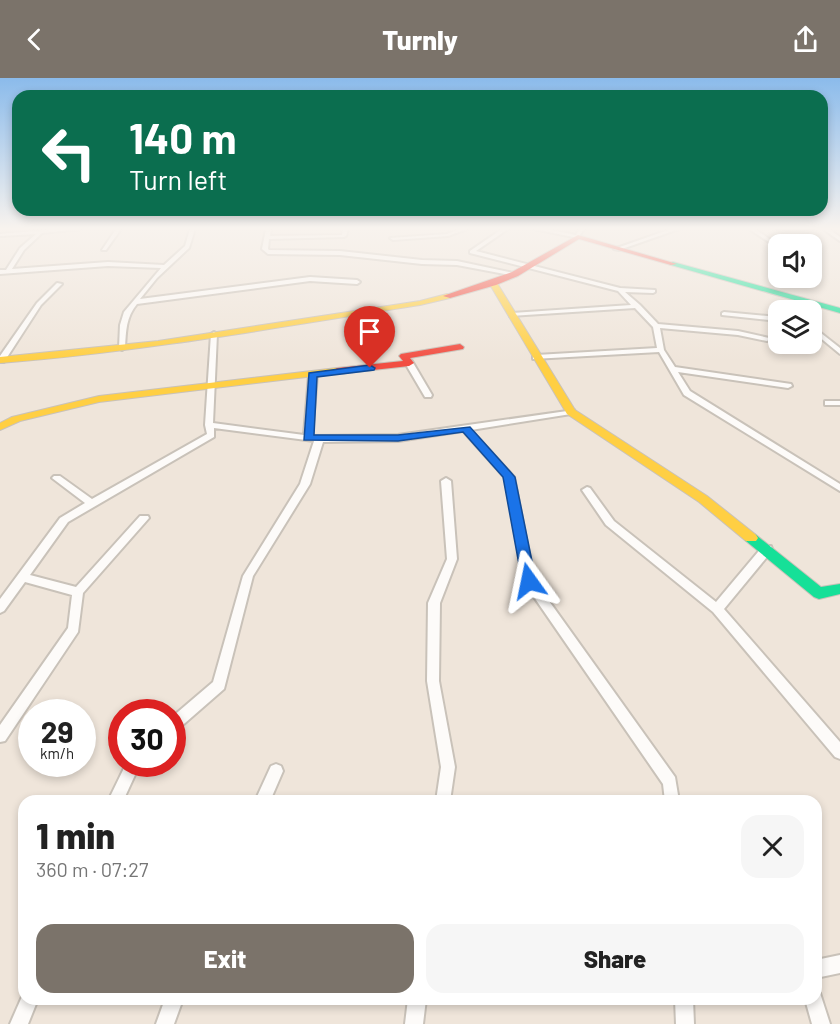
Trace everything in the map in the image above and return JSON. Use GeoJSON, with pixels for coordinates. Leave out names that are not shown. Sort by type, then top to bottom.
{"type":"FeatureCollection","features":[{"type":"Feature","properties":{"kind":"street"},"geometry":{"type":"LineString","coordinates":[[122,348],[123,325],[127,312],[161,273]]}},
{"type":"Feature","properties":{"kind":"street"},"geometry":{"type":"LineString","coordinates":[[510,273],[515,274]]}},
{"type":"Feature","properties":{"kind":"street"},"geometry":{"type":"LineString","coordinates":[[553,273],[620,290],[653,291]]}},
{"type":"Feature","properties":{"kind":"street"},"geometry":{"type":"LineString","coordinates":[[704,273],[840,311]]}},
{"type":"Feature","properties":{"kind":"street"},"geometry":{"type":"LineString","coordinates":[[0,360],[52,357],[122,348],[420,303],[493,283],[515,274]]}},
{"type":"Feature","properties":{"kind":"street"},"geometry":{"type":"LineString","coordinates":[[135,302],[310,279],[357,282]]}},
{"type":"Feature","properties":{"kind":"street"},"geometry":{"type":"LineString","coordinates":[[493,283],[571,412],[703,499],[819,593],[840,589]]}},
{"type":"Feature","properties":{"kind":"street"},"geometry":{"type":"LineString","coordinates":[[0,360],[39,304],[59,284]]}},
{"type":"Feature","properties":{"kind":"street"},"geometry":{"type":"LineString","coordinates":[[620,290],[656,326],[660,350],[687,393],[840,488]]}},
{"type":"Feature","properties":{"kind":"street"},"geometry":{"type":"LineString","coordinates":[[512,315],[638,306]]}},
{"type":"Feature","properties":{"kind":"street"},"geometry":{"type":"LineString","coordinates":[[724,314],[768,318]]}},
{"type":"Feature","properties":{"kind":"street"},"geometry":{"type":"LineString","coordinates":[[656,326],[728,332],[767,339]]}},
{"type":"Feature","properties":{"kind":"street"},"geometry":{"type":"LineString","coordinates":[[0,608],[64,520],[211,435],[208,425],[214,334]]}},
{"type":"Feature","properties":{"kind":"street"},"geometry":{"type":"LineString","coordinates":[[822,337],[840,352]]}},
{"type":"Feature","properties":{"kind":"street"},"geometry":{"type":"LineString","coordinates":[[826,340],[840,341]]}},
{"type":"Feature","properties":{"kind":"street"},"geometry":{"type":"LineString","coordinates":[[428,395],[404,356],[460,347]]}},
{"type":"Feature","properties":{"kind":"street"},"geometry":{"type":"LineString","coordinates":[[536,357],[660,350]]}},
{"type":"Feature","properties":{"kind":"street"},"geometry":{"type":"LineString","coordinates":[[0,427],[16,419],[91,400],[409,363]]}},
{"type":"Feature","properties":{"kind":"street"},"geometry":{"type":"LineString","coordinates":[[672,369],[788,386]]}},
{"type":"Feature","properties":{"kind":"street"},"geometry":{"type":"LineString","coordinates":[[186,714],[219,685],[248,576],[305,483],[314,439],[313,375]]}},
{"type":"Feature","properties":{"kind":"street"},"geometry":{"type":"LineString","coordinates":[[828,403],[840,403]]}},
{"type":"Feature","properties":{"kind":"street"},"geometry":{"type":"LineString","coordinates":[[208,425],[314,439],[398,438],[571,412]]}},
{"type":"Feature","properties":{"kind":"street"},"geometry":{"type":"LineString","coordinates":[[466,429],[509,477],[529,581],[670,782],[671,795]]}},
{"type":"Feature","properties":{"kind":"street"},"geometry":{"type":"LineString","coordinates":[[57,478],[91,504]]}},
{"type":"Feature","properties":{"kind":"street"},"geometry":{"type":"LineString","coordinates":[[444,795],[448,766],[433,681],[434,603],[452,559],[446,481]]}},
{"type":"Feature","properties":{"kind":"street"},"geometry":{"type":"LineString","coordinates":[[587,490],[610,524],[717,609],[840,752]]}},
{"type":"Feature","properties":{"kind":"street"},"geometry":{"type":"LineString","coordinates":[[0,736],[74,629],[78,592],[144,518]]}},
{"type":"Feature","properties":{"kind":"street"},"geometry":{"type":"LineString","coordinates":[[717,609],[767,549]]}},
{"type":"Feature","properties":{"kind":"street"},"geometry":{"type":"LineString","coordinates":[[24,578],[78,592]]}},
{"type":"Feature","properties":{"kind":"street"},"geometry":{"type":"LineString","coordinates":[[265,795],[276,771]]}},
{"type":"Feature","properties":{"kind":"street"},"geometry":{"type":"LineString","coordinates":[[118,795],[127,777]]}},
{"type":"Feature","properties":{"kind":"street"},"geometry":{"type":"LineString","coordinates":[[822,968],[840,964]]}},
{"type":"Feature","properties":{"kind":"street"},"geometry":{"type":"LineString","coordinates":[[19,1024],[27,1005]]}},
{"type":"Feature","properties":{"kind":"street"},"geometry":{"type":"LineString","coordinates":[[165,1024],[172,1005]]}},
{"type":"Feature","properties":{"kind":"street"},"geometry":{"type":"LineString","coordinates":[[414,1024],[416,1005]]}},
{"type":"Feature","properties":{"kind":"street"},"geometry":{"type":"LineString","coordinates":[[684,1005],[685,1024]]}},
{"type":"Feature","properties":{"kind":"street"},"geometry":{"type":"LineString","coordinates":[[816,1005],[821,1024]]}},
{"type":"Feature","properties":{"kind":"traffic: fast"},"geometry":{"type":"LineString","coordinates":[[705,273],[840,311]]}},
{"type":"Feature","properties":{"kind":"traffic: fast"},"geometry":{"type":"LineString","coordinates":[[751,538],[819,593],[840,589]]}},
{"type":"Feature","properties":{"kind":"traffic: slow"},"geometry":{"type":"LineString","coordinates":[[493,283],[571,412],[703,499],[751,538]]}},
{"type":"Feature","properties":{"kind":"traffic: slow"},"geometry":{"type":"LineString","coordinates":[[0,360],[158,344],[420,303],[447,296]]}},
{"type":"Feature","properties":{"kind":"traffic: slow"},"geometry":{"type":"LineString","coordinates":[[0,427],[16,419],[99,399],[337,371]]}},
{"type":"Feature","properties":{"kind":"traffic: jam"},"geometry":{"type":"LineString","coordinates":[[447,296],[493,283],[516,273]]}},
{"type":"Feature","properties":{"kind":"traffic: jam"},"geometry":{"type":"LineString","coordinates":[[337,371],[409,363],[404,356],[460,347]]}},
{"type":"Feature","properties":{"kind":"route"},"geometry":{"type":"LineString","coordinates":[[370,368],[313,375],[308,438],[398,438],[466,429],[509,477],[529,581]]}}]}
